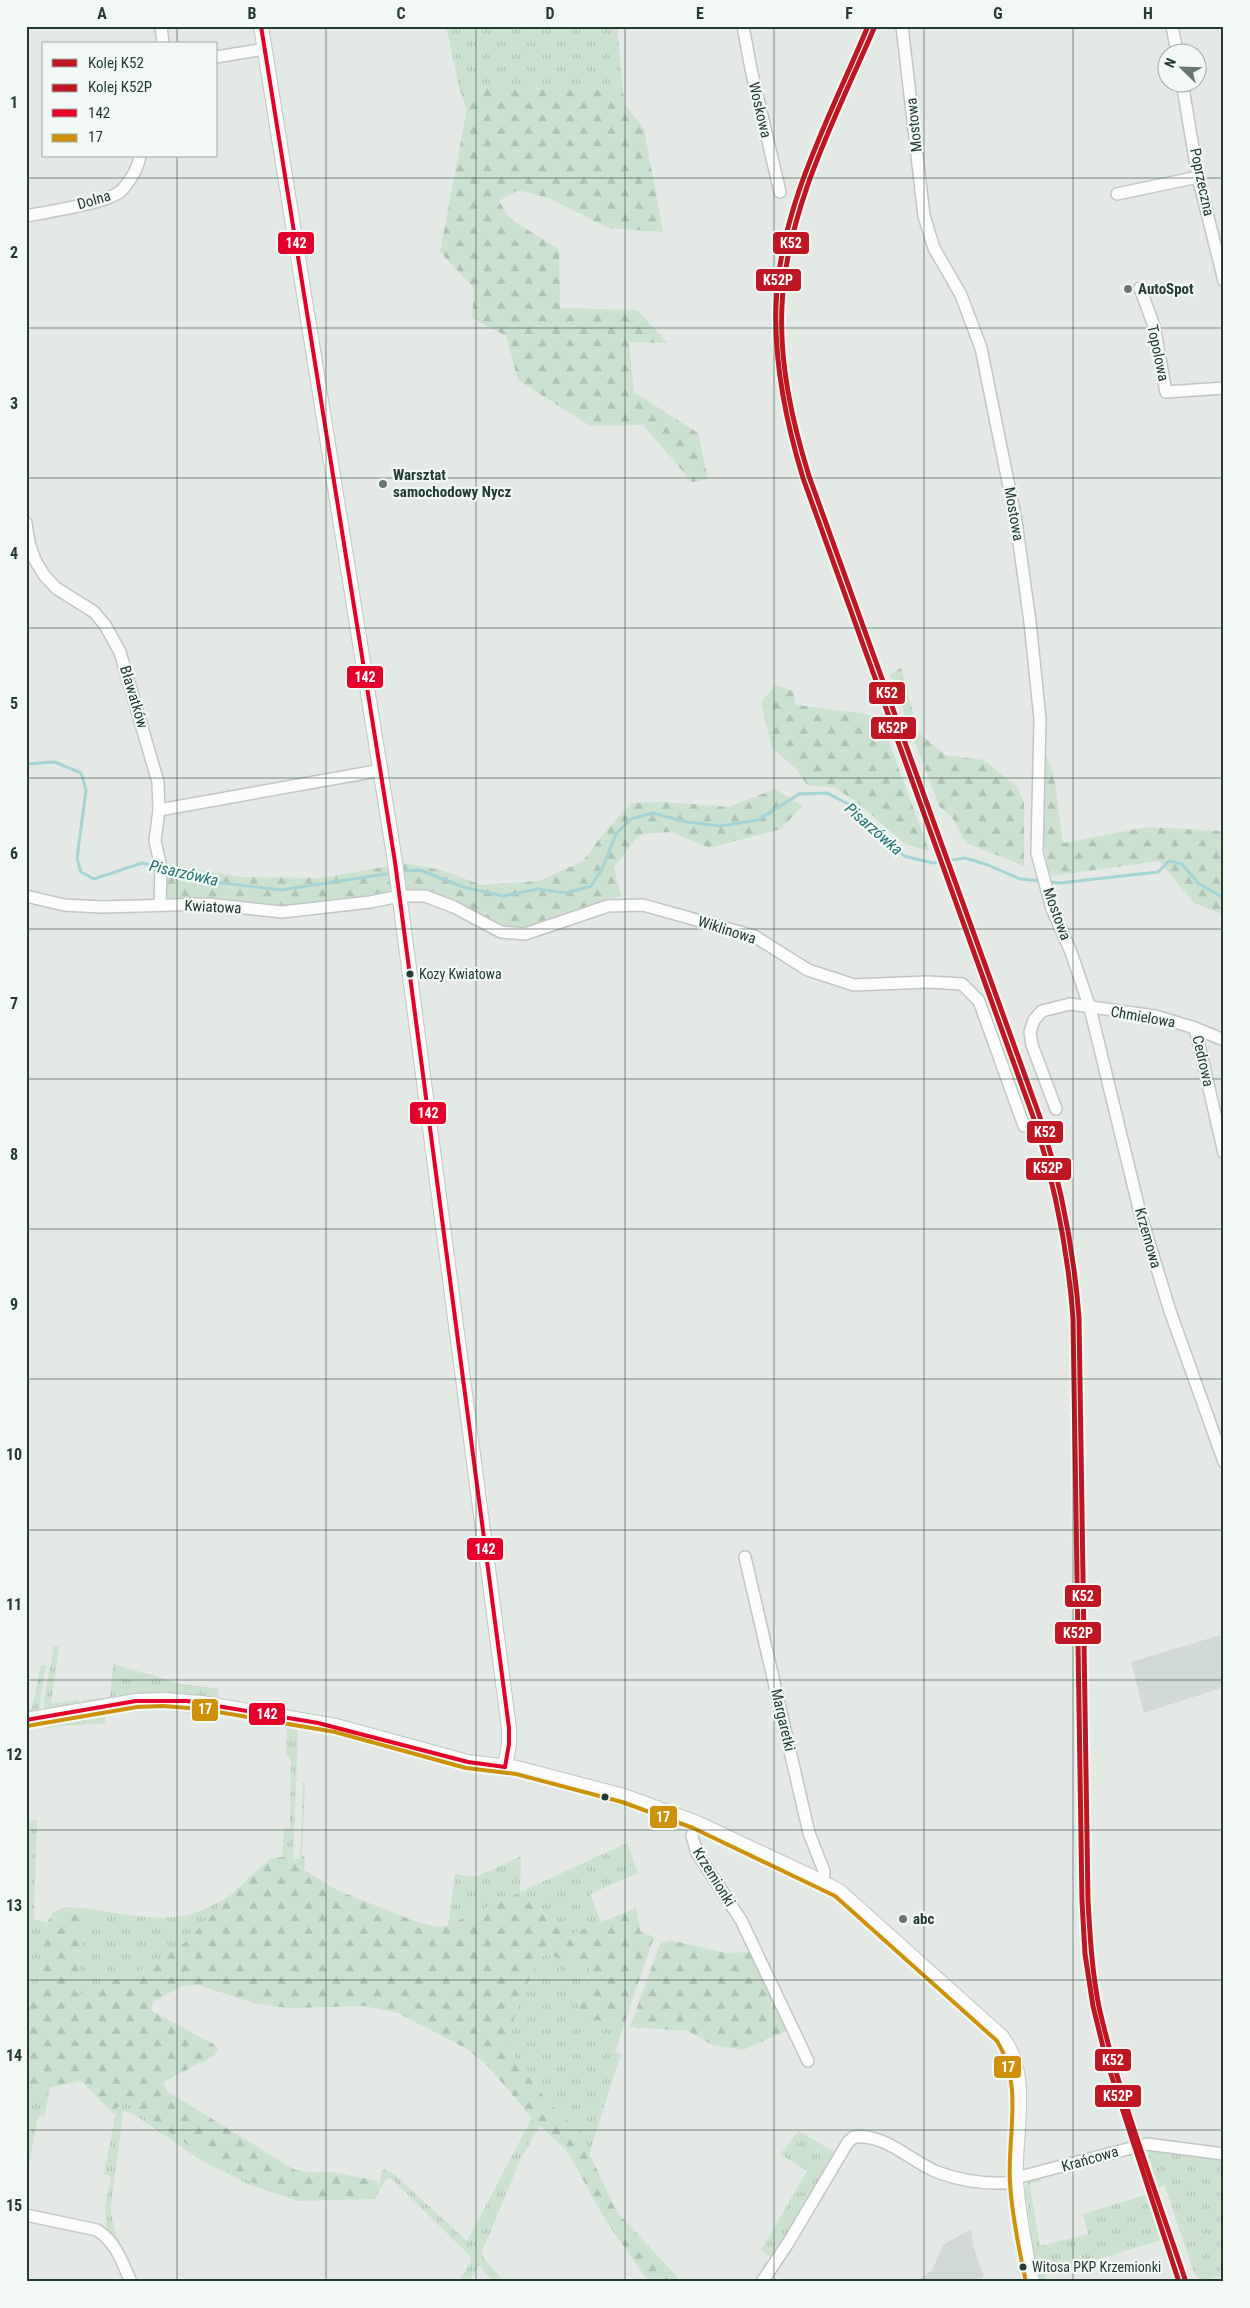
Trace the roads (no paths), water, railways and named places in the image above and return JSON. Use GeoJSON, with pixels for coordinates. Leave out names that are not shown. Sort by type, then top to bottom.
{"type":"FeatureCollection","features":[{"type":"Feature","properties":{"kind":"street"},"geometry":{"type":"LineString","coordinates":[[162,26],[163,42]]}},
{"type":"Feature","properties":{"kind":"street"},"geometry":{"type":"LineString","coordinates":[[261,26],[382,770],[400,896],[509,1728],[509,1744],[504,1766]]}},
{"type":"Feature","properties":{"kind":"street","name":"Woskowa"},"geometry":{"type":"LineString","coordinates":[[743,26],[750,69],[780,192]]}},
{"type":"Feature","properties":{"kind":"street","name":"Mostowa"},"geometry":{"type":"LineString","coordinates":[[902,26],[924,216],[934,248],[961,295],[981,348],[1016,521],[1030,622],[1040,720],[1037,853],[1052,909],[1071,952],[1090,1008]]}},
{"type":"Feature","properties":{"kind":"street"},"geometry":{"type":"LineString","coordinates":[[1172,26],[1175,42]]}},
{"type":"Feature","properties":{"kind":"street"},"geometry":{"type":"LineString","coordinates":[[218,57],[265,49]]}},
{"type":"Feature","properties":{"kind":"street","name":"Poprzeczna"},"geometry":{"type":"LineString","coordinates":[[1184,92],[1198,177],[1224,281]]}},
{"type":"Feature","properties":{"kind":"street","name":"Dolna"},"geometry":{"type":"LineString","coordinates":[[26,216],[98,200],[121,191],[138,168],[140,158]]}},
{"type":"Feature","properties":{"kind":"street"},"geometry":{"type":"LineString","coordinates":[[1117,194],[1198,177]]}},
{"type":"Feature","properties":{"kind":"street","name":"Topolowa"},"geometry":{"type":"LineString","coordinates":[[1140,288],[1154,326],[1166,392],[1224,388]]}},
{"type":"Feature","properties":{"kind":"street","name":"Bławatków"},"geometry":{"type":"LineString","coordinates":[[26,523],[35,560],[44,575],[56,588],[94,612],[105,625],[120,652],[158,782],[159,810],[155,841],[161,867],[160,905]]}},
{"type":"Feature","properties":{"kind":"street"},"geometry":{"type":"LineString","coordinates":[[159,810],[382,770]]}},
{"type":"Feature","properties":{"kind":"street","name":"Kwiatowa"},"geometry":{"type":"LineString","coordinates":[[26,896],[64,905],[102,907],[208,904],[282,912],[370,902],[400,896]]}},
{"type":"Feature","properties":{"kind":"street","name":"Wiklinowa"},"geometry":{"type":"LineString","coordinates":[[400,896],[425,896],[454,907],[501,932],[525,934],[608,906],[642,905],[754,936],[808,970],[854,985],[928,982],[962,984],[979,1001],[1024,1126]]}},
{"type":"Feature","properties":{"kind":"street"},"geometry":{"type":"LineString","coordinates":[[1056,1109],[1032,1046],[1030,1032],[1034,1020],[1042,1011],[1070,1004],[1090,1008]]}},
{"type":"Feature","properties":{"kind":"street","name":"Chmielowa"},"geometry":{"type":"LineString","coordinates":[[1090,1008],[1155,1016],[1195,1028],[1224,1040]]}},
{"type":"Feature","properties":{"kind":"street","name":"Krzemowa"},"geometry":{"type":"LineString","coordinates":[[1090,1008],[1140,1213],[1170,1311],[1218,1429],[1224,1462]]}},
{"type":"Feature","properties":{"kind":"street","name":"Cedrowa"},"geometry":{"type":"LineString","coordinates":[[1195,1028],[1224,1152]]}},
{"type":"Feature","properties":{"kind":"street","name":"Margaretki"},"geometry":{"type":"LineString","coordinates":[[745,1557],[809,1833],[824,1870],[823,1882]]}},
{"type":"Feature","properties":{"kind":"street"},"geometry":{"type":"LineString","coordinates":[[26,1720],[136,1701],[188,1701],[318,1723],[468,1762],[504,1766],[624,1796],[695,1822],[823,1882],[851,1901],[1002,2037],[1010,2047],[1014,2057],[1018,2082],[1016,2180],[1019,2210],[1032,2282]]}},
{"type":"Feature","properties":{"kind":"street","name":"Krzemionki"},"geometry":{"type":"LineString","coordinates":[[695,1822],[692,1836],[697,1853],[744,1925],[808,2061]]}},
{"type":"Feature","properties":{"kind":"street"},"geometry":{"type":"LineString","coordinates":[[762,2282],[788,2243],[848,2142],[854,2137],[870,2139],[890,2145],[937,2172],[964,2180],[988,2184],[1016,2180]]}},
{"type":"Feature","properties":{"kind":"street","name":"Krańcowa"},"geometry":{"type":"LineString","coordinates":[[1016,2180],[1147,2144],[1224,2154]]}},
{"type":"Feature","properties":{"kind":"street"},"geometry":{"type":"LineString","coordinates":[[26,2215],[98,2230],[107,2236],[113,2244],[130,2282]]}},
{"type":"Feature","properties":{"kind":"waterway","name":"Pisarzówka"},"geometry":{"type":"LineString","coordinates":[[26,764],[55,762],[81,773],[86,790],[77,858],[81,872],[94,879],[142,863],[157,866]]}},
{"type":"Feature","properties":{"kind":"waterway","name":"Pisarzówka"},"geometry":{"type":"LineString","coordinates":[[407,871],[420,870],[463,887],[503,896],[538,889],[566,893],[591,886],[602,869],[616,834],[631,819],[653,813],[687,822],[720,826],[758,820],[799,794],[827,793],[854,807],[904,856],[933,863],[965,858],[988,865],[1020,879],[1042,881]]}},
{"type":"Feature","properties":{"kind":"waterway","name":"Pisarzówka"},"geometry":{"type":"LineString","coordinates":[[1048,882],[1060,883],[1158,872],[1169,861],[1182,864],[1198,883],[1224,898]]}},
{"type":"Feature","properties":{"kind":"waterway","name":"Pisarzówka"},"geometry":{"type":"LineString","coordinates":[[163,868],[223,883],[281,890],[386,874]]}},
{"type":"Feature","properties":{"kind":"rail line","name":"K52P"},"geometry":{"type":"LineString","coordinates":[[868,26],[809,163],[786,233],[779,269],[776,306],[779,372],[786,415],[803,478],[1035,1122],[1049,1170],[1060,1219],[1068,1268],[1073,1318],[1082,1901],[1085,1954],[1093,2006],[1106,2059],[1179,2282]]}},
{"type":"Feature","properties":{"kind":"rail line","name":"K52"},"geometry":{"type":"LineString","coordinates":[[875,26],[816,162],[793,233],[782,305],[783,348],[788,392],[809,476],[1041,1120],[1055,1169],[1070,1243],[1079,1318],[1088,1901],[1093,1967],[1099,2007],[1117,2076],[1186,2282]]}},
{"type":"Feature","properties":{"kind":"place","name":"AutoSpot"},"geometry":{"type":"Point","coordinates":[1128,289]}},
{"type":"Feature","properties":{"kind":"place","name":"Warsztat samochodowy Nycz"},"geometry":{"type":"Point","coordinates":[383,484]}},
{"type":"Feature","properties":{"kind":"place","name":"Kozy Kwiatowa"},"geometry":{"type":"Point","coordinates":[410,974]}},
{"type":"Feature","properties":{"kind":"place","name":"abc"},"geometry":{"type":"Point","coordinates":[903,1919]}},
{"type":"Feature","properties":{"kind":"place","name":"Witosa PKP Krzemionki"},"geometry":{"type":"Point","coordinates":[1023,2267]}}]}
